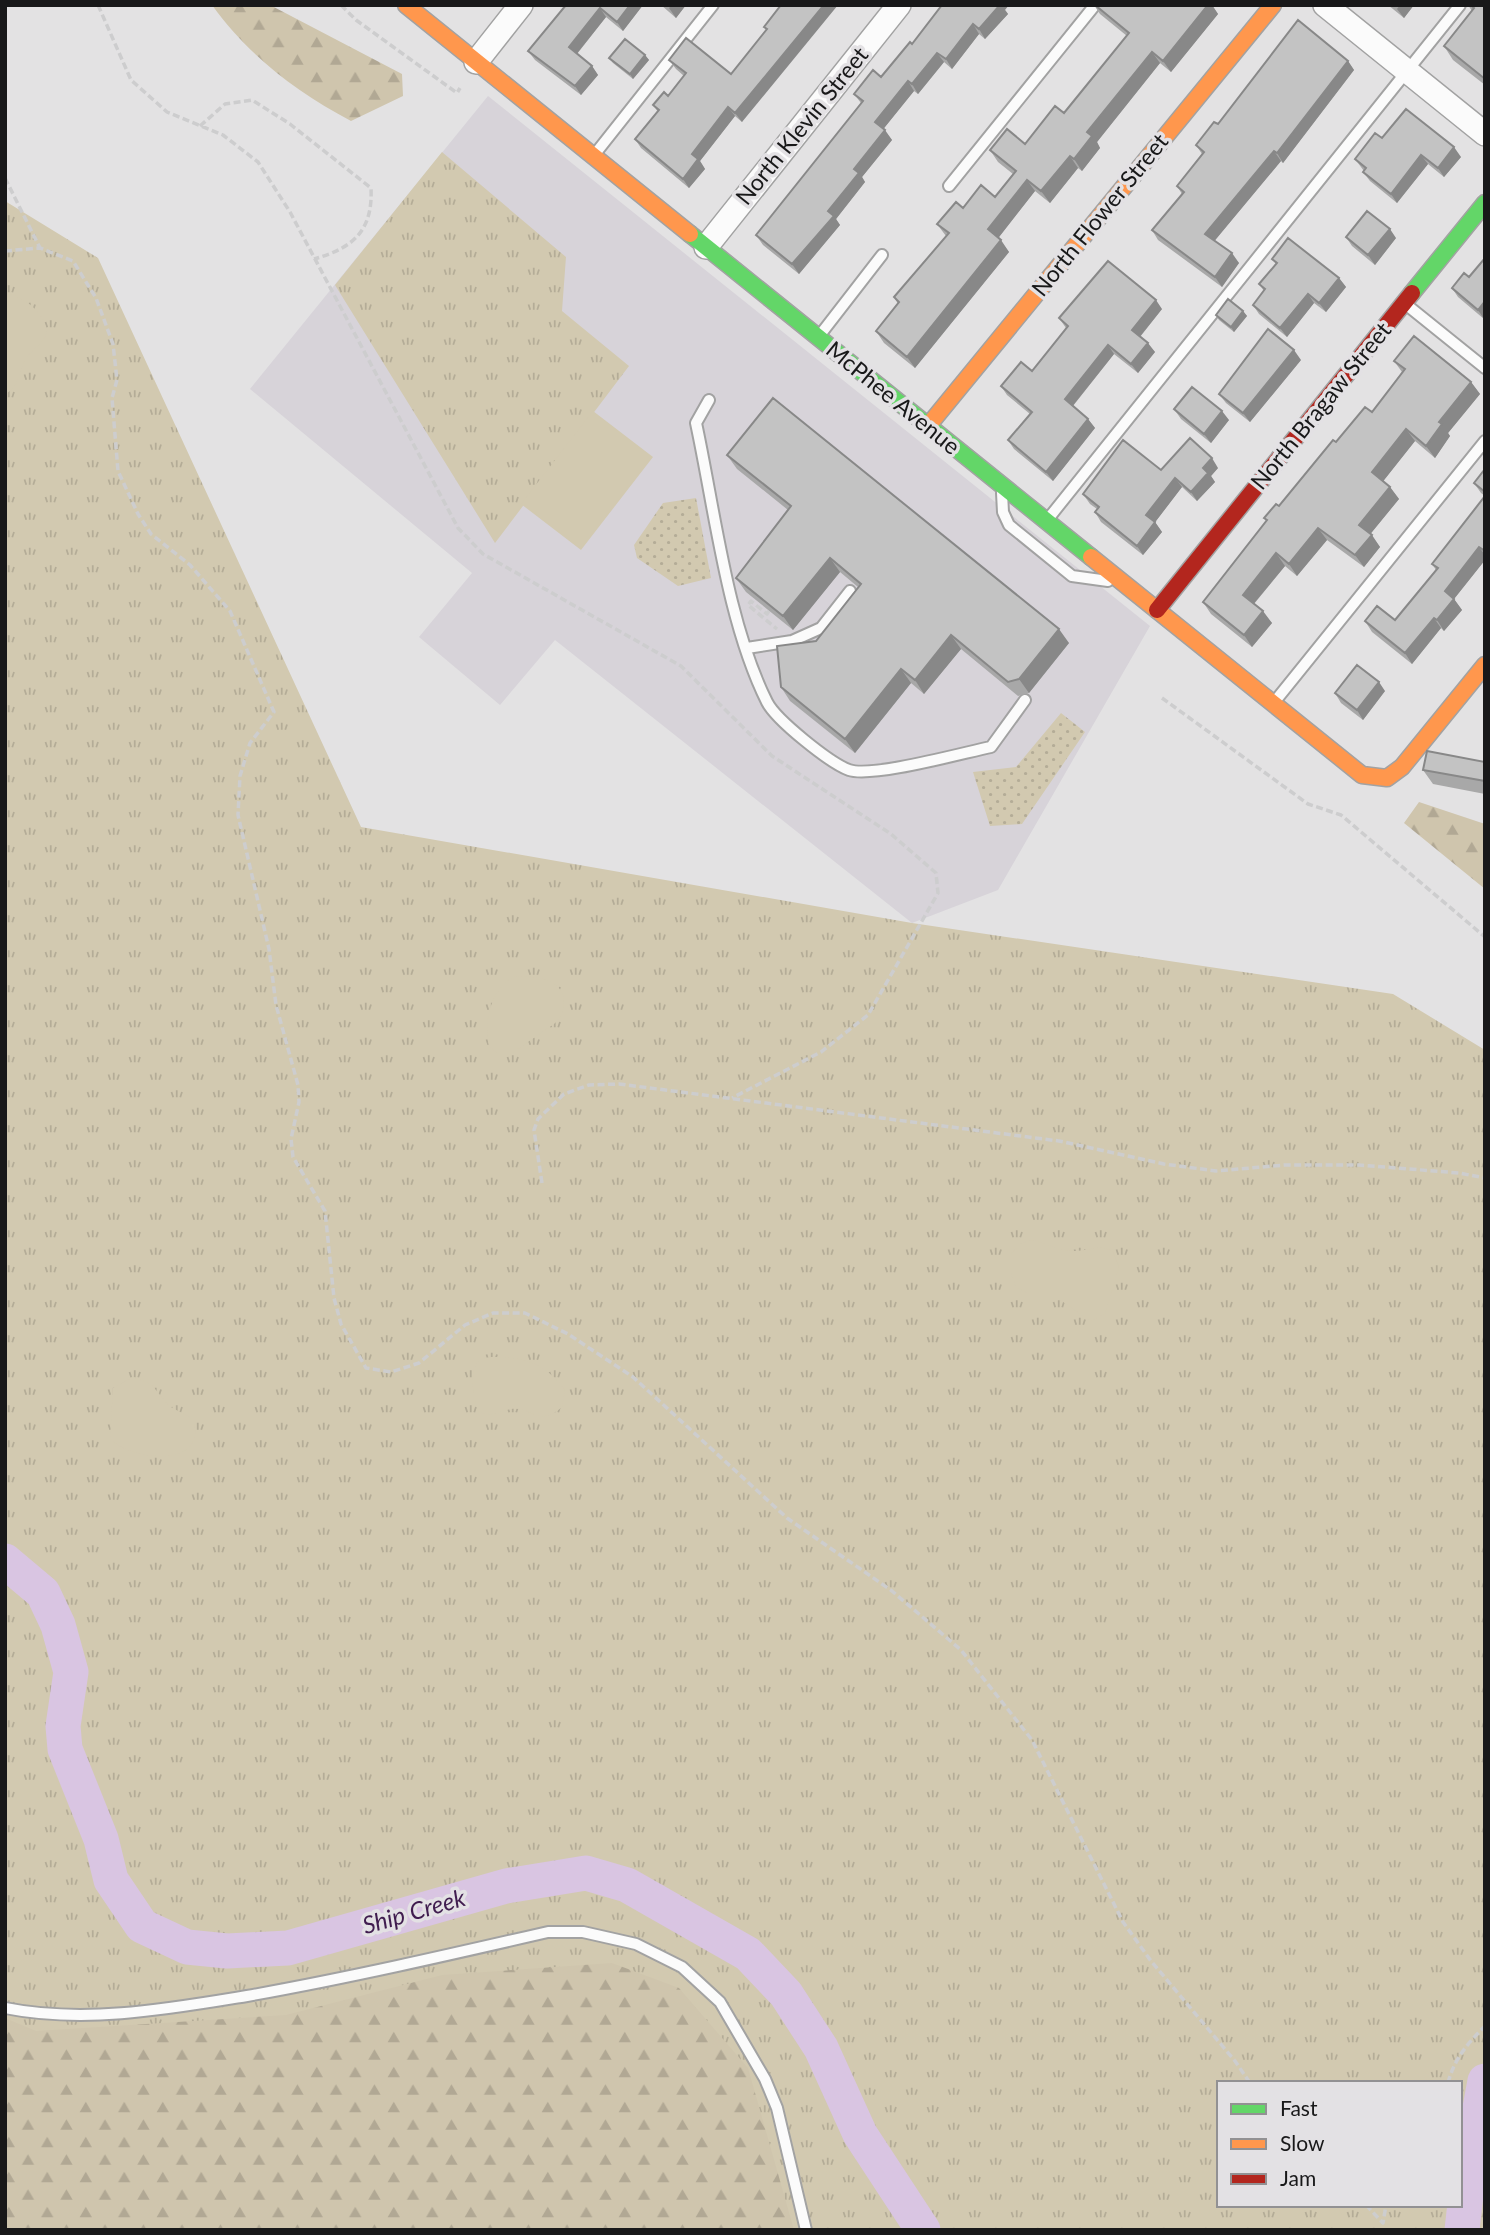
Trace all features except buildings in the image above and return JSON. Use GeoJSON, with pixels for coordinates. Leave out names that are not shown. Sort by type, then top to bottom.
{"type":"FeatureCollection","features":[{"type":"Feature","properties":{"kind":"street","name":"McPhee Avenue"},"geometry":{"type":"LineString","coordinates":[[406,5],[1362,775],[1387,778],[1402,767],[1485,665]]}},
{"type":"Feature","properties":{"kind":"street"},"geometry":{"type":"LineString","coordinates":[[475,62],[521,5]]}},
{"type":"Feature","properties":{"kind":"street","name":"North Klevin Street"},"geometry":{"type":"LineString","coordinates":[[706,247],[899,5]]}},
{"type":"Feature","properties":{"kind":"street","name":"North Flower Street"},"geometry":{"type":"LineString","coordinates":[[928,426],[1273,5]]}},
{"type":"Feature","properties":{"kind":"street"},"geometry":{"type":"LineString","coordinates":[[1325,5],[1485,134]]}},
{"type":"Feature","properties":{"kind":"street","name":"North Bragaw Street"},"geometry":{"type":"LineString","coordinates":[[1157,610],[1485,203]]}},
{"type":"Feature","properties":{"kind":"lane"},"geometry":{"type":"LineString","coordinates":[[593,156],[713,5]]}},
{"type":"Feature","properties":{"kind":"lane"},"geometry":{"type":"LineString","coordinates":[[949,187],[1095,5]]}},
{"type":"Feature","properties":{"kind":"lane"},"geometry":{"type":"LineString","coordinates":[[1047,521],[1460,5]]}},
{"type":"Feature","properties":{"kind":"lane"},"geometry":{"type":"LineString","coordinates":[[818,337],[882,255]]}},
{"type":"Feature","properties":{"kind":"lane"},"geometry":{"type":"LineString","coordinates":[[1404,303],[1485,368]]}},
{"type":"Feature","properties":{"kind":"lane"},"geometry":{"type":"LineString","coordinates":[[709,400],[696,423],[739,626],[768,705],[827,757],[850,771],[879,770],[991,747],[1025,699]]}},
{"type":"Feature","properties":{"kind":"lane"},"geometry":{"type":"LineString","coordinates":[[1273,703],[1485,441]]}},
{"type":"Feature","properties":{"kind":"lane"},"geometry":{"type":"LineString","coordinates":[[1001,484],[1003,512],[1009,525],[1072,576],[1122,582]]}},
{"type":"Feature","properties":{"kind":"lane"},"geometry":{"type":"LineString","coordinates":[[747,648],[792,641],[821,628],[850,591]]}},
{"type":"Feature","properties":{"kind":"lane"},"geometry":{"type":"LineString","coordinates":[[5,2008],[97,2015],[195,2005],[335,1981],[548,1932],[583,1932],[636,1944],[682,1967],[720,2003],[765,2079],[777,2108],[806,2230]]}},
{"type":"Feature","properties":{"kind":"path"},"geometry":{"type":"LineString","coordinates":[[98,5],[131,80],[167,112],[223,135],[258,162],[290,212],[458,528],[483,554],[681,666],[772,756],[891,834],[936,873],[938,893],[868,1015],[821,1052],[732,1098]]}},
{"type":"Feature","properties":{"kind":"path"},"geometry":{"type":"LineString","coordinates":[[341,5],[356,20],[457,93],[460,89]]}},
{"type":"Feature","properties":{"kind":"path"},"geometry":{"type":"LineString","coordinates":[[200,126],[225,104],[252,100],[290,124],[371,188],[372,210],[361,234],[336,253],[314,258]]}},
{"type":"Feature","properties":{"kind":"path"},"geometry":{"type":"LineString","coordinates":[[5,178],[40,248]]}},
{"type":"Feature","properties":{"kind":"path"},"geometry":{"type":"LineString","coordinates":[[5,251],[40,248],[73,261],[100,309],[113,344],[117,380],[112,398],[118,471],[138,514],[151,534],[190,565],[230,611],[274,712],[250,743],[240,776],[238,815],[270,949],[276,1005],[298,1085],[299,1102],[291,1139],[293,1157],[325,1211],[334,1298],[341,1324],[366,1368],[391,1372],[419,1363],[465,1325],[493,1313],[525,1313],[568,1334],[633,1377],[786,1518],[892,1591],[961,1650],[1032,1740],[1123,1922],[1151,1961],[1249,2081]]}},
{"type":"Feature","properties":{"kind":"path"},"geometry":{"type":"LineString","coordinates":[[769,611],[767,614],[751,601],[748,605],[792,641]]}},
{"type":"Feature","properties":{"kind":"path"},"geometry":{"type":"LineString","coordinates":[[1162,698],[1308,804],[1341,815],[1485,937]]}},
{"type":"Feature","properties":{"kind":"path"},"geometry":{"type":"LineString","coordinates":[[542,1183],[534,1130],[538,1119],[564,1094],[589,1085],[619,1084],[1059,1141],[1164,1164],[1216,1171],[1285,1165],[1359,1165],[1459,1172],[1485,1178]]}},
{"type":"Feature","properties":{"kind":"path"},"geometry":{"type":"LineString","coordinates":[[1448,2081],[1451,2070],[1465,2046],[1485,2026]]}},
{"type":"Feature","properties":{"kind":"path"},"geometry":{"type":"LineString","coordinates":[[1368,2207],[1383,2223],[1386,2207]]}},
{"type":"Feature","properties":{"kind":"shaded area"},"geometry":{"type":"Polygon","coordinates":[[[488,96],[1150,626],[998,890],[912,923],[555,640],[500,705],[419,637],[472,573],[250,389],[488,96]]]}},
{"type":"Feature","properties":{"kind":"green space"},"geometry":{"type":"Polygon","coordinates":[[[212,5],[270,5],[402,74],[403,96],[351,121],[292,85],[258,57],[212,5]]]}},
{"type":"Feature","properties":{"kind":"green space"},"geometry":{"type":"Polygon","coordinates":[[[442,152],[566,257],[562,311],[629,366],[495,543],[335,285],[442,152]]]}},
{"type":"Feature","properties":{"kind":"green space"},"geometry":{"type":"Polygon","coordinates":[[[5,201],[98,258],[361,827],[912,923],[1393,994],[1485,1050],[1485,2230],[385,2230],[5,2090],[5,201]]]}},
{"type":"Feature","properties":{"kind":"green space"},"geometry":{"type":"Polygon","coordinates":[[[5,294],[20,298],[34,308],[45,323],[46,330],[43,341],[26,358],[16,384],[5,394],[5,294]]]}},
{"type":"Feature","properties":{"kind":"green space"},"geometry":{"type":"Polygon","coordinates":[[[593,411],[653,457],[581,550],[521,504],[593,411]]]}},
{"type":"Feature","properties":{"kind":"green space"},"geometry":{"type":"Polygon","coordinates":[[[696,498],[711,578],[678,586],[637,558],[634,545],[663,503],[696,498]]]}},
{"type":"Feature","properties":{"kind":"green space"},"geometry":{"type":"Polygon","coordinates":[[[1061,713],[1085,732],[1022,824],[990,826],[973,772],[1016,767],[1061,713]]]}},
{"type":"Feature","properties":{"kind":"green space"},"geometry":{"type":"Polygon","coordinates":[[[1419,802],[1485,824],[1485,889],[1404,823],[1419,802]]]}},
{"type":"Feature","properties":{"kind":"green space"},"geometry":{"type":"Polygon","coordinates":[[[515,976],[541,978],[555,984],[563,995],[564,1007],[554,1024],[512,1053],[497,1053],[489,1046],[488,1016],[500,989],[515,976]]]}},
{"type":"Feature","properties":{"kind":"green space"},"geometry":{"type":"Polygon","coordinates":[[[1031,1240],[1069,1251],[1099,1248],[1113,1252],[1119,1267],[1105,1314],[1090,1321],[1059,1299],[1029,1294],[1016,1287],[1010,1271],[1010,1255],[1020,1244],[1031,1240]]]}},
{"type":"Feature","properties":{"kind":"green space"},"geometry":{"type":"Polygon","coordinates":[[[503,1357],[530,1362],[552,1375],[565,1390],[562,1407],[547,1416],[518,1409],[491,1414],[479,1412],[473,1385],[476,1364],[485,1358],[503,1357]]]}},
{"type":"Feature","properties":{"kind":"green space"},"geometry":{"type":"Polygon","coordinates":[[[133,1377],[151,1384],[169,1406],[193,1419],[195,1435],[190,1446],[180,1453],[150,1456],[121,1447],[110,1439],[113,1388],[133,1377]]]}},
{"type":"Feature","properties":{"kind":"green space"},"geometry":{"type":"Polygon","coordinates":[[[612,1963],[679,1988],[748,2068],[794,2230],[5,2230],[5,2018],[36,2031],[286,2015],[442,1975],[612,1963]]]}},
{"type":"Feature","properties":{"kind":"waterway","name":"Ship Creek"},"geometry":{"type":"LineString","coordinates":[[5,1561],[43,1593],[58,1625],[71,1672],[63,1726],[65,1749],[101,1839],[111,1880],[142,1926],[187,1947],[227,1951],[288,1948],[506,1886],[586,1873],[627,1885],[748,1954],[786,1994],[821,2048],[860,2134],[923,2230]]}},
{"type":"Feature","properties":{"kind":"waterway","name":"Ship Creek"},"geometry":{"type":"LineString","coordinates":[[1462,2230],[1469,2168],[1485,2081]]}},
{"type":"Feature","properties":{"kind":"traffic: fast"},"geometry":{"type":"LineString","coordinates":[[1412,293],[1485,203]]}},
{"type":"Feature","properties":{"kind":"traffic: fast"},"geometry":{"type":"LineString","coordinates":[[690,234],[1091,557]]}},
{"type":"Feature","properties":{"kind":"traffic: slow"},"geometry":{"type":"LineString","coordinates":[[406,5],[690,234]]}},
{"type":"Feature","properties":{"kind":"traffic: slow"},"geometry":{"type":"LineString","coordinates":[[928,426],[1273,5]]}},
{"type":"Feature","properties":{"kind":"traffic: slow"},"geometry":{"type":"LineString","coordinates":[[1091,557],[1362,775],[1387,778],[1402,767],[1485,665]]}},
{"type":"Feature","properties":{"kind":"traffic: jam"},"geometry":{"type":"LineString","coordinates":[[1157,610],[1412,293]]}}]}
